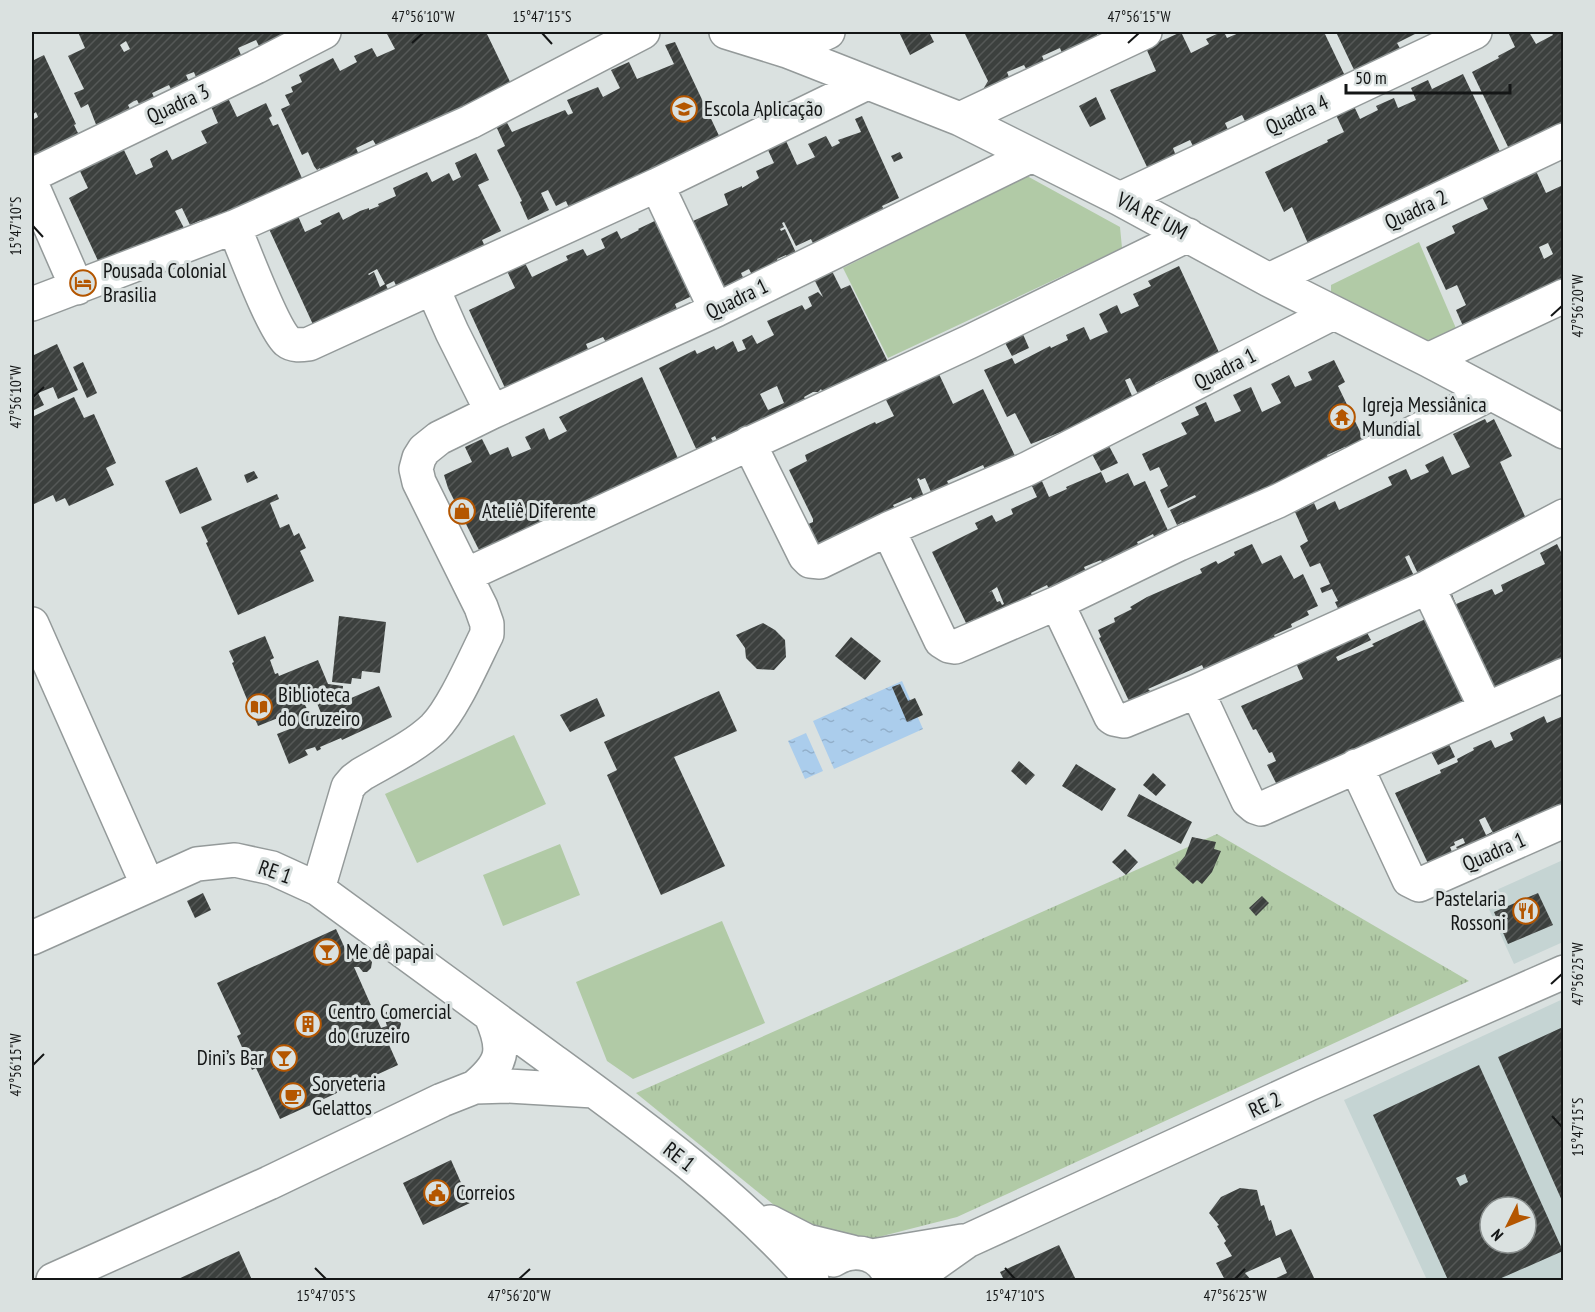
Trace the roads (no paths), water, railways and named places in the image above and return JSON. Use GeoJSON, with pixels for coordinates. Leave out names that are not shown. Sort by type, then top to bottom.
{"type":"FeatureCollection","features":[{"type":"Feature","properties":{"kind":"street","name":"Quadra 3"},"geometry":{"type":"LineString","coordinates":[[32,175],[324,32]]}},
{"type":"Feature","properties":{"kind":"street"},"geometry":{"type":"LineString","coordinates":[[32,304],[234,227],[470,122],[643,32]]}},
{"type":"Feature","properties":{"kind":"street","name":"VIA RE UM"},"geometry":{"type":"LineString","coordinates":[[726,32],[787,51],[960,119],[1120,198],[1269,280],[1428,360],[1563,432]]}},
{"type":"Feature","properties":{"kind":"street"},"geometry":{"type":"LineString","coordinates":[[787,51],[828,32]]}},
{"type":"Feature","properties":{"kind":"street"},"geometry":{"type":"LineString","coordinates":[[960,119],[1145,32]]}},
{"type":"Feature","properties":{"kind":"street","name":"Quadra 4"},"geometry":{"type":"LineString","coordinates":[[1120,198],[1475,32]]}},
{"type":"Feature","properties":{"kind":"street"},"geometry":{"type":"LineString","coordinates":[[234,227],[277,326],[287,341],[297,345],[309,344],[433,289],[867,83]]}},
{"type":"Feature","properties":{"kind":"street","name":"Quadra 2"},"geometry":{"type":"LineString","coordinates":[[1269,280],[1563,140]]}},
{"type":"Feature","properties":{"kind":"street","name":"Quadra 1"},"geometry":{"type":"LineString","coordinates":[[466,575],[419,482],[416,469],[424,450],[440,438],[716,310],[1032,155]]}},
{"type":"Feature","properties":{"kind":"street"},"geometry":{"type":"LineString","coordinates":[[657,184],[716,310]]}},
{"type":"Feature","properties":{"kind":"street"},"geometry":{"type":"LineString","coordinates":[[32,185],[77,288]]}},
{"type":"Feature","properties":{"kind":"street"},"geometry":{"type":"LineString","coordinates":[[318,888],[348,787],[354,780],[434,727],[446,713],[487,634],[487,624],[466,575],[969,342],[1188,235]]}},
{"type":"Feature","properties":{"kind":"street"},"geometry":{"type":"LineString","coordinates":[[433,289],[492,412]]}},
{"type":"Feature","properties":{"kind":"street"},"geometry":{"type":"LineString","coordinates":[[1428,360],[1563,296]]}},
{"type":"Feature","properties":{"kind":"street","name":"Quadra 1"},"geometry":{"type":"LineString","coordinates":[[749,442],[805,556],[810,561],[820,562],[888,529],[1027,469],[1334,313]]}},
{"type":"Feature","properties":{"kind":"street"},"geometry":{"type":"LineString","coordinates":[[888,529],[941,641],[955,647],[1057,603],[1179,544],[1278,501],[1490,394]]}},
{"type":"Feature","properties":{"kind":"street"},"geometry":{"type":"LineString","coordinates":[[1057,603],[1111,717],[1124,721],[1197,691],[1428,587],[1563,516]]}},
{"type":"Feature","properties":{"kind":"street"},"geometry":{"type":"LineString","coordinates":[[1428,587],[1486,709]]}},
{"type":"Feature","properties":{"kind":"street"},"geometry":{"type":"LineString","coordinates":[[32,624],[148,886]]}},
{"type":"Feature","properties":{"kind":"street"},"geometry":{"type":"LineString","coordinates":[[1197,691],[1248,801],[1255,807],[1261,808],[1563,675]]}},
{"type":"Feature","properties":{"kind":"street","name":"Quadra 1"},"geometry":{"type":"LineString","coordinates":[[1356,766],[1409,880],[1415,885],[1563,821]]}},
{"type":"Feature","properties":{"kind":"street","name":"RE 1"},"geometry":{"type":"LineString","coordinates":[[32,938],[196,864],[235,860],[272,868],[318,888],[594,1091],[702,1175],[790,1255],[812,1281]]}},
{"type":"Feature","properties":{"kind":"street","name":"RE 2"},"geometry":{"type":"LineString","coordinates":[[912,1281],[967,1241],[1563,972]]}},
{"type":"Feature","properties":{"kind":"street"},"geometry":{"type":"LineString","coordinates":[[475,1088],[492,1072],[499,1058],[498,1035],[491,1016]]}},
{"type":"Feature","properties":{"kind":"street"},"geometry":{"type":"LineString","coordinates":[[53,1281],[269,1183],[442,1100],[475,1088],[508,1086],[594,1091]]}},
{"type":"Feature","properties":{"kind":"street","name":"RE 1"},"geometry":{"type":"LineString","coordinates":[[734,1202],[807,1241],[871,1263]]}},
{"type":"Feature","properties":{"kind":"street","name":"RE 2"},"geometry":{"type":"LineString","coordinates":[[871,1263],[967,1241]]}},
{"type":"Feature","properties":{"kind":"street"},"geometry":{"type":"LineString","coordinates":[[821,1281],[825,1270],[833,1260],[871,1263]]}},
{"type":"Feature","properties":{"kind":"water"},"geometry":{"type":"Polygon","coordinates":[[[902,681],[923,729],[834,769],[813,721],[902,681]]]}},
{"type":"Feature","properties":{"kind":"water"},"geometry":{"type":"Polygon","coordinates":[[[806,733],[823,771],[805,779],[788,741],[806,733]]]}},
{"type":"Feature","properties":{"kind":"place","name":"Escola Aplicação"},"geometry":{"type":"Point","coordinates":[684,109]}},
{"type":"Feature","properties":{"kind":"place","name":"Pousada Colonial Brasilia"},"geometry":{"type":"Point","coordinates":[83,283]}},
{"type":"Feature","properties":{"kind":"place","name":"Igreja Messiânica Mundial"},"geometry":{"type":"Point","coordinates":[1342,417]}},
{"type":"Feature","properties":{"kind":"place","name":"Ateliê Diferente"},"geometry":{"type":"Point","coordinates":[462,511]}},
{"type":"Feature","properties":{"kind":"place","name":"Biblioteca do Cruzeiro"},"geometry":{"type":"Point","coordinates":[259,707]}},
{"type":"Feature","properties":{"kind":"place","name":"Pastelaria Rossoni"},"geometry":{"type":"Point","coordinates":[1526,911]}},
{"type":"Feature","properties":{"kind":"place","name":"Me dê papai"},"geometry":{"type":"Point","coordinates":[327,952]}},
{"type":"Feature","properties":{"kind":"place","name":"Centro Comercial do Cruzeiro"},"geometry":{"type":"Point","coordinates":[308,1024]}},
{"type":"Feature","properties":{"kind":"place","name":"Dini’s Bar"},"geometry":{"type":"Point","coordinates":[284,1058]}},
{"type":"Feature","properties":{"kind":"place","name":"Sorveteria Gelattos"},"geometry":{"type":"Point","coordinates":[293,1096]}},
{"type":"Feature","properties":{"kind":"place","name":"Correios"},"geometry":{"type":"Point","coordinates":[437,1193]}}]}
